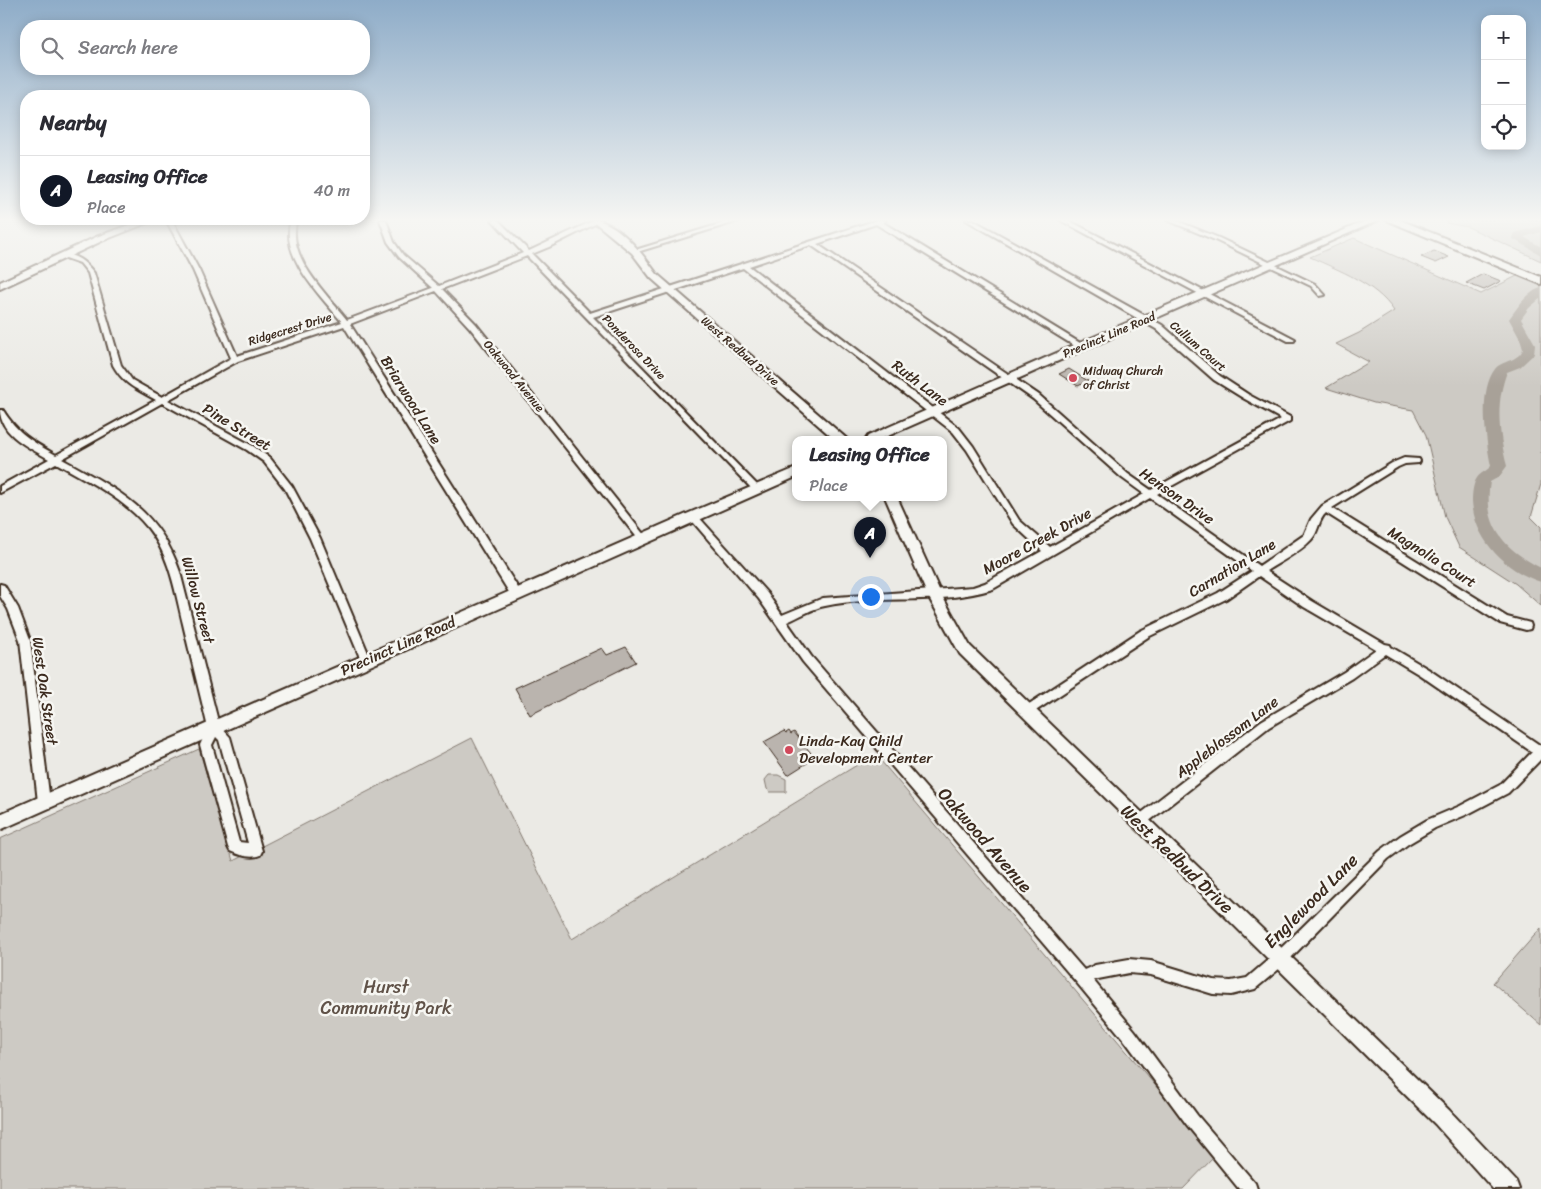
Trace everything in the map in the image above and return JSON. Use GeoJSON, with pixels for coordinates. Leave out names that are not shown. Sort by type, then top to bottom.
{"type":"FeatureCollection","features":[{"type":"Feature","properties":{"kind":"main road"},"geometry":{"type":"LineString","coordinates":[[0,286],[21,275]]}},
{"type":"Feature","properties":{"kind":"main road","name":"West Redbud Drive"},"geometry":{"type":"LineString","coordinates":[[655,275],[838,436]]}},
{"type":"Feature","properties":{"kind":"main road","name":"Precinct Line Road"},"geometry":{"type":"LineString","coordinates":[[879,436],[1081,346],[1248,275]]}},
{"type":"Feature","properties":{"kind":"main road"},"geometry":{"type":"LineString","coordinates":[[1527,275],[1541,281]]}},
{"type":"Feature","properties":{"kind":"main road","name":"Precinct Line Road"},"geometry":{"type":"LineString","coordinates":[[0,822],[642,538],[792,474]]}},
{"type":"Feature","properties":{"kind":"main road","name":"West Redbud Drive"},"geometry":{"type":"LineString","coordinates":[[893,501],[945,619],[965,650],[1442,1116],[1508,1189]]}},
{"type":"Feature","properties":{"kind":"street","name":"Pine Street"},"geometry":{"type":"LineString","coordinates":[[92,275],[101,312],[122,374],[129,382],[250,448],[267,460],[289,488],[315,538],[366,660]]}},
{"type":"Feature","properties":{"kind":"street"},"geometry":{"type":"LineString","coordinates":[[198,275],[235,359]]}},
{"type":"Feature","properties":{"kind":"street","name":"Briarwood Lane"},"geometry":{"type":"LineString","coordinates":[[309,275],[346,323],[516,594]]}},
{"type":"Feature","properties":{"kind":"street","name":"Oakwood Avenue"},"geometry":{"type":"LineString","coordinates":[[423,275],[479,333],[642,538]]}},
{"type":"Feature","properties":{"kind":"street","name":"Ridgecrest Drive"},"geometry":{"type":"LineString","coordinates":[[0,490],[235,359],[346,323],[473,275]]}},
{"type":"Feature","properties":{"kind":"street","name":"Ponderosa Drive"},"geometry":{"type":"LineString","coordinates":[[549,275],[757,489]]}},
{"type":"Feature","properties":{"kind":"street"},"geometry":{"type":"LineString","coordinates":[[588,316],[712,275]]}},
{"type":"Feature","properties":{"kind":"street","name":"Ruth Lane"},"geometry":{"type":"LineString","coordinates":[[758,275],[956,430],[967,444],[1016,522],[1049,552]]}},
{"type":"Feature","properties":{"kind":"street","name":"Henson Drive"},"geometry":{"type":"LineString","coordinates":[[861,275],[1010,378],[1051,409],[1125,476],[1259,571],[1327,615],[1424,672],[1541,751]]}},
{"type":"Feature","properties":{"kind":"street"},"geometry":{"type":"LineString","coordinates":[[968,275],[1081,346]]}},
{"type":"Feature","properties":{"kind":"street","name":"Cullum Court"},"geometry":{"type":"LineString","coordinates":[[1068,275],[1146,319],[1176,340],[1216,378],[1287,419]]}},
{"type":"Feature","properties":{"kind":"street"},"geometry":{"type":"LineString","coordinates":[[1170,275],[1291,339]]}},
{"type":"Feature","properties":{"kind":"street"},"geometry":{"type":"LineString","coordinates":[[1293,275],[1313,285],[1322,295]]}},
{"type":"Feature","properties":{"kind":"street"},"geometry":{"type":"LineString","coordinates":[[216,369],[230,347]]}},
{"type":"Feature","properties":{"kind":"street","name":"Willow Street"},"geometry":{"type":"LineString","coordinates":[[0,412],[5,423],[16,436],[56,458],[119,498],[150,524],[169,552],[214,728],[224,737],[256,851],[234,846],[206,745],[214,728]]}},
{"type":"Feature","properties":{"kind":"street","name":"Moore Creek Drive"},"geometry":{"type":"LineString","coordinates":[[779,621],[823,602],[862,598],[934,596],[973,591],[989,586],[1150,494],[1287,419]]}},
{"type":"Feature","properties":{"kind":"street"},"geometry":{"type":"LineString","coordinates":[[1325,508],[1400,462],[1416,461]]}},
{"type":"Feature","properties":{"kind":"street","name":"Carnation Lane"},"geometry":{"type":"LineString","coordinates":[[1027,711],[1144,634],[1222,596],[1309,537],[1313,533],[1316,518],[1325,508]]}},
{"type":"Feature","properties":{"kind":"street","name":"Magnolia Court"},"geometry":{"type":"LineString","coordinates":[[1325,508],[1504,620],[1526,626]]}},
{"type":"Feature","properties":{"kind":"street","name":"Oakwood Avenue"},"geometry":{"type":"LineString","coordinates":[[693,516],[763,596],[807,659],[1130,1036],[1192,1120],[1249,1189]]}},
{"type":"Feature","properties":{"kind":"street","name":"West Oak Street"},"geometry":{"type":"LineString","coordinates":[[0,588],[13,608],[25,640],[44,802]]}},
{"type":"Feature","properties":{"kind":"street","name":"Appleblossom Lane"},"geometry":{"type":"LineString","coordinates":[[1139,822],[1265,724],[1348,675],[1386,648]]}},
{"type":"Feature","properties":{"kind":"street","name":"Englewood Lane"},"geometry":{"type":"LineString","coordinates":[[1082,978],[1095,972],[1129,966],[1150,968],[1213,987],[1231,988],[1250,984],[1280,959],[1384,855],[1404,840],[1431,824],[1464,810],[1504,789],[1541,751]]}},
{"type":"Feature","properties":{"kind":"green space"},"geometry":{"type":"Polygon","coordinates":[[[1350,275],[1439,275],[1481,294],[1517,276],[1541,286],[1541,484],[1531,517],[1541,527],[1541,606],[1516,584],[1459,547],[1445,517],[1426,435],[1413,410],[1374,403],[1326,388],[1369,362],[1336,344],[1359,333],[1394,311],[1377,293],[1350,275]]]}},
{"type":"Feature","properties":{"kind":"green space","name":"Hurst Community Park"},"geometry":{"type":"Polygon","coordinates":[[[472,738],[572,939],[875,754],[1215,1156],[1183,1189],[0,1189],[0,839],[199,749],[233,861],[472,738]]]}},
{"type":"Feature","properties":{"kind":"green space"},"geometry":{"type":"Polygon","coordinates":[[[769,775],[778,775],[786,779],[786,792],[770,792],[767,789],[765,780],[769,775]]]}},
{"type":"Feature","properties":{"kind":"green space"},"geometry":{"type":"Polygon","coordinates":[[[1541,928],[1541,1025],[1493,983],[1541,928]]]}},
{"type":"Feature","properties":{"kind":"building"},"geometry":{"type":"Polygon","coordinates":[[[1480,275],[1487,275],[1501,281],[1484,290],[1466,283],[1480,275]]]}},
{"type":"Feature","properties":{"kind":"building","name":"Midway Church of Christ"},"geometry":{"type":"Polygon","coordinates":[[[1069,369],[1088,381],[1078,386],[1059,374],[1069,369]]]}},
{"type":"Feature","properties":{"kind":"building"},"geometry":{"type":"Polygon","coordinates":[[[626,647],[636,662],[530,715],[515,688],[602,648],[607,655],[626,647]]]}},
{"type":"Feature","properties":{"kind":"building","name":"Linda-Kay Child Development Center"},"geometry":{"type":"Polygon","coordinates":[[[784,731],[786,733],[789,731],[791,734],[794,732],[815,758],[788,775],[764,742],[784,731]]]}},
{"type":"Feature","properties":{"kind":"waterway"},"geometry":{"type":"LineString","coordinates":[[1541,292],[1525,305],[1515,319],[1526,339],[1529,349],[1523,359],[1501,370],[1499,374],[1492,409],[1494,442],[1499,466],[1494,473],[1483,480],[1480,497],[1481,512],[1485,526],[1492,538],[1514,560],[1541,576]]}},
{"type":"Feature","properties":{"kind":"place","name":"Midway Church of Christ"},"geometry":{"type":"Point","coordinates":[1073,378]}},
{"type":"Feature","properties":{"kind":"place","name":"Leasing Office"},"geometry":{"type":"Point","coordinates":[870,558]}},
{"type":"Feature","properties":{"kind":"place","name":"Linda-Kay Child Development Center"},"geometry":{"type":"Point","coordinates":[789,750]}}]}
